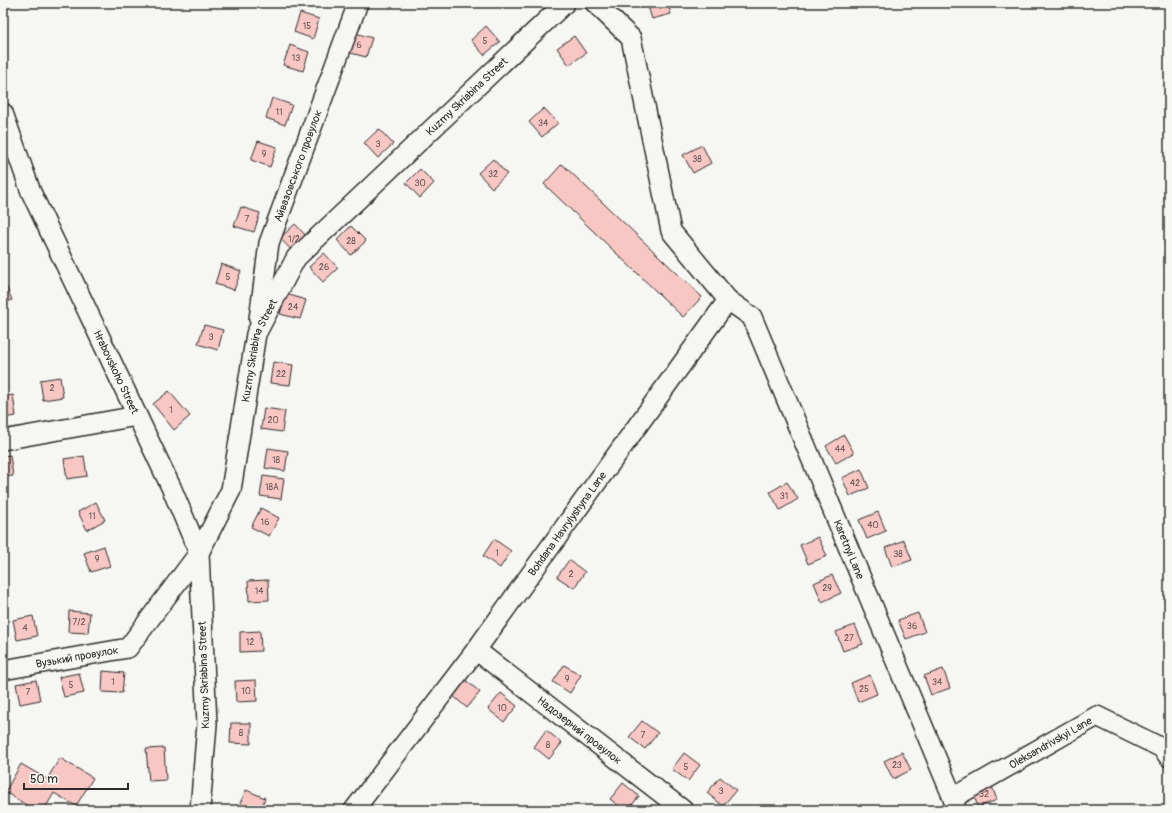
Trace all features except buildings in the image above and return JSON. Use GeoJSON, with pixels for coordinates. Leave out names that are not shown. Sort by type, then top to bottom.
{"type":"FeatureCollection","features":[{"type":"Feature","properties":{"kind":"street","name":"Айвазовського провулок"},"geometry":{"type":"LineString","coordinates":[[256,334],[269,243],[358,3]]}},
{"type":"Feature","properties":{"kind":"street","name":"Kuzmy Skriabina Street"},"geometry":{"type":"LineString","coordinates":[[200,810],[208,724],[199,553],[232,490],[256,334],[296,258],[565,3]]}},
{"type":"Feature","properties":{"kind":"street"},"geometry":{"type":"LineString","coordinates":[[595,3],[631,38],[671,231],[728,300]]}},
{"type":"Feature","properties":{"kind":"street","name":"Hrabovskoho Street"},"geometry":{"type":"LineString","coordinates":[[3,113],[31,192],[171,487],[199,553]]}},
{"type":"Feature","properties":{"kind":"street","name":"Bohdana Havrylyshyna Lane"},"geometry":{"type":"LineString","coordinates":[[354,810],[476,650],[728,300]]}},
{"type":"Feature","properties":{"kind":"street","name":"Karetnyi Lane"},"geometry":{"type":"LineString","coordinates":[[728,300],[752,317],[954,804]]}},
{"type":"Feature","properties":{"kind":"street"},"geometry":{"type":"LineString","coordinates":[[3,440],[137,416]]}},
{"type":"Feature","properties":{"kind":"street","name":"Вузький провулок"},"geometry":{"type":"LineString","coordinates":[[3,670],[128,648],[199,553]]}},
{"type":"Feature","properties":{"kind":"street","name":"Надозерний провулок"},"geometry":{"type":"LineString","coordinates":[[476,650],[683,810]]}},
{"type":"Feature","properties":{"kind":"street","name":"Oleksandrivskyi Lane"},"geometry":{"type":"LineString","coordinates":[[954,804],[1097,716],[1162,748],[1169,757]]}}]}
